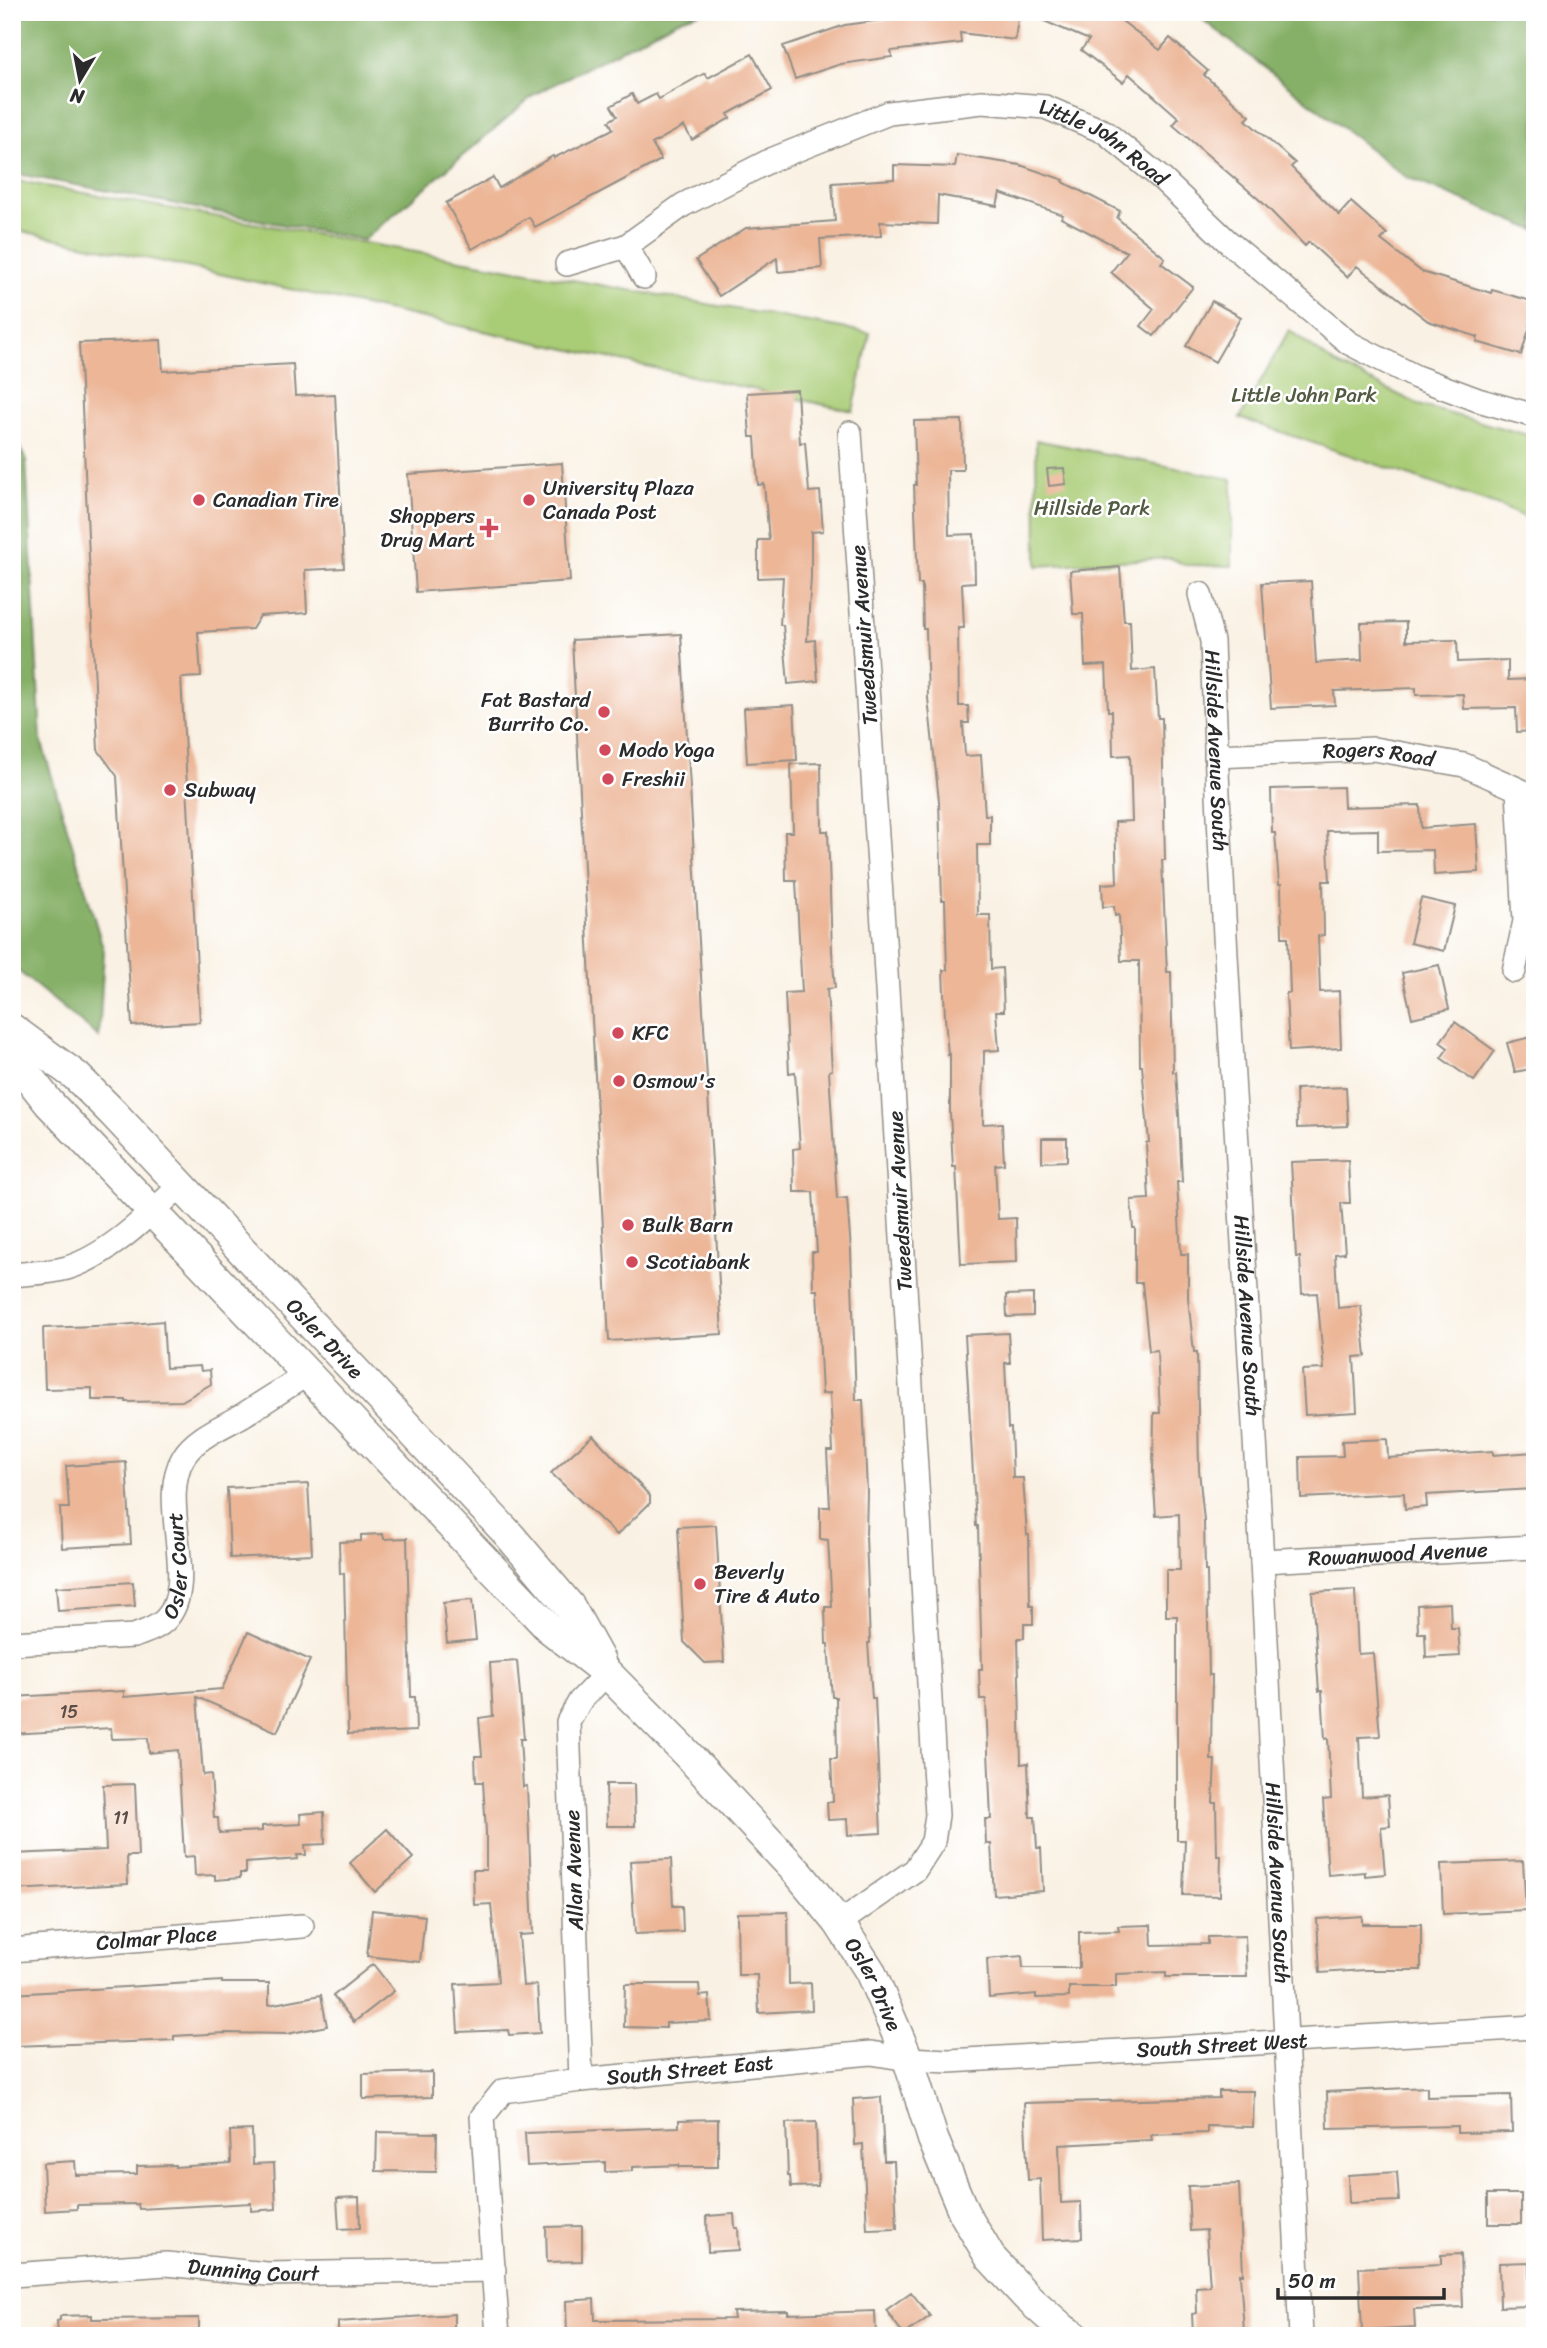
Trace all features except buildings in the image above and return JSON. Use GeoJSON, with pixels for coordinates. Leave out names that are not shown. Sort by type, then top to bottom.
{"type":"FeatureCollection","features":[{"type":"Feature","properties":{"kind":"main road","name":"Osler Drive"},"geometry":{"type":"LineString","coordinates":[[12,1029],[76,1076],[510,1536],[570,1607],[607,1673]]}},
{"type":"Feature","properties":{"kind":"main road","name":"Osler Drive"},"geometry":{"type":"LineString","coordinates":[[12,1056],[49,1103],[549,1628],[607,1673],[714,1781],[799,1874],[839,1923],[870,1970],[908,2059],[933,2139],[964,2213],[990,2258],[1065,2334]]}},
{"type":"Feature","properties":{"kind":"street","name":"Little John Road"},"geometry":{"type":"LineString","coordinates":[[568,264],[626,246],[682,205],[760,165],[889,113],[982,102],[1045,107],[1105,132],[1162,179],[1226,240],[1349,343],[1416,377],[1478,400],[1535,416]]}},
{"type":"Feature","properties":{"kind":"street"},"geometry":{"type":"LineString","coordinates":[[626,246],[644,276]]}},
{"type":"Feature","properties":{"kind":"street","name":"Tweedsmuir Avenue"},"geometry":{"type":"LineString","coordinates":[[839,1923],[915,1870],[933,1842],[937,1815],[850,433]]}},
{"type":"Feature","properties":{"kind":"street","name":"Hillside Avenue South"},"geometry":{"type":"LineString","coordinates":[[1200,594],[1212,641],[1301,2336]]}},
{"type":"Feature","properties":{"kind":"street","name":"Rogers Road"},"geometry":{"type":"LineString","coordinates":[[1216,755],[1374,749],[1464,765],[1526,794]]}},
{"type":"Feature","properties":{"kind":"street"},"geometry":{"type":"LineString","coordinates":[[1514,971],[1525,920],[1526,794]]}},
{"type":"Feature","properties":{"kind":"street"},"geometry":{"type":"LineString","coordinates":[[12,1275],[67,1268],[96,1254],[153,1212],[181,1185]]}},
{"type":"Feature","properties":{"kind":"street","name":"Osler Court"},"geometry":{"type":"LineString","coordinates":[[12,1643],[134,1636],[150,1631],[166,1619],[175,1604],[180,1585],[174,1485],[183,1457],[200,1441],[306,1375]]}},
{"type":"Feature","properties":{"kind":"street","name":"Rowanwood Avenue"},"geometry":{"type":"LineString","coordinates":[[1262,1561],[1535,1547]]}},
{"type":"Feature","properties":{"kind":"street","name":"Allan Avenue"},"geometry":{"type":"LineString","coordinates":[[581,2080],[568,1722],[580,1700],[607,1673]]}},
{"type":"Feature","properties":{"kind":"street","name":"Colmar Place"},"geometry":{"type":"LineString","coordinates":[[12,1950],[302,1926]]}},
{"type":"Feature","properties":{"kind":"street","name":"South Street West"},"geometry":{"type":"LineString","coordinates":[[908,2059],[949,2061],[1535,2027]]}},
{"type":"Feature","properties":{"kind":"street","name":"South Street East"},"geometry":{"type":"LineString","coordinates":[[494,2270],[482,2117],[503,2091],[581,2080],[872,2053],[908,2059]]}},
{"type":"Feature","properties":{"kind":"street","name":"Dunning Court"},"geometry":{"type":"LineString","coordinates":[[12,2275],[166,2263],[267,2274],[494,2270]]}},
{"type":"Feature","properties":{"kind":"street"},"geometry":{"type":"LineString","coordinates":[[494,2270],[498,2336]]}},
{"type":"Feature","properties":{"kind":"green space"},"geometry":{"type":"Polygon","coordinates":[[[12,12],[703,12],[680,19],[535,94],[364,240],[12,173],[12,12]]]}},
{"type":"Feature","properties":{"kind":"green space"},"geometry":{"type":"Polygon","coordinates":[[[1193,12],[1535,12],[1535,230],[1406,177],[1193,12]]]}},
{"type":"Feature","properties":{"kind":"green space"},"geometry":{"type":"Polygon","coordinates":[[[12,180],[870,333],[853,411],[12,229],[12,180]]]}},
{"type":"Feature","properties":{"kind":"green space","name":"Little John Park"},"geometry":{"type":"Polygon","coordinates":[[[1289,330],[1335,364],[1422,406],[1535,437],[1535,522],[1502,507],[1240,418],[1289,330]]]}},
{"type":"Feature","properties":{"kind":"green space"},"geometry":{"type":"Polygon","coordinates":[[[12,433],[26,460],[41,740],[104,951],[99,1037],[12,966],[12,433]]]}},
{"type":"Feature","properties":{"kind":"green space","name":"Hillside Park"},"geometry":{"type":"Polygon","coordinates":[[[1036,440],[1232,479],[1232,566],[1185,565],[1171,558],[1037,566],[1036,440]]]}},
{"type":"Feature","properties":{"kind":"place","name":"Canadian Tire"},"geometry":{"type":"Point","coordinates":[199,500]}},
{"type":"Feature","properties":{"kind":"place","name":"University Plaza Canada Post"},"geometry":{"type":"Point","coordinates":[529,500]}},
{"type":"Feature","properties":{"kind":"place","name":"Shoppers Drug Mart"},"geometry":{"type":"Point","coordinates":[489,528]}},
{"type":"Feature","properties":{"kind":"place","name":"Fat Bastard Burrito Co."},"geometry":{"type":"Point","coordinates":[604,712]}},
{"type":"Feature","properties":{"kind":"place","name":"Modo Yoga"},"geometry":{"type":"Point","coordinates":[605,750]}},
{"type":"Feature","properties":{"kind":"place","name":"Freshii"},"geometry":{"type":"Point","coordinates":[608,779]}},
{"type":"Feature","properties":{"kind":"place","name":"Subway"},"geometry":{"type":"Point","coordinates":[170,790]}},
{"type":"Feature","properties":{"kind":"place","name":"KFC"},"geometry":{"type":"Point","coordinates":[618,1033]}},
{"type":"Feature","properties":{"kind":"place","name":"Osmow's"},"geometry":{"type":"Point","coordinates":[619,1081]}},
{"type":"Feature","properties":{"kind":"place","name":"Bulk Barn"},"geometry":{"type":"Point","coordinates":[628,1225]}},
{"type":"Feature","properties":{"kind":"place","name":"Scotiabank"},"geometry":{"type":"Point","coordinates":[632,1262]}},
{"type":"Feature","properties":{"kind":"place","name":"Beverly Tire & Auto"},"geometry":{"type":"Point","coordinates":[700,1584]}}]}
